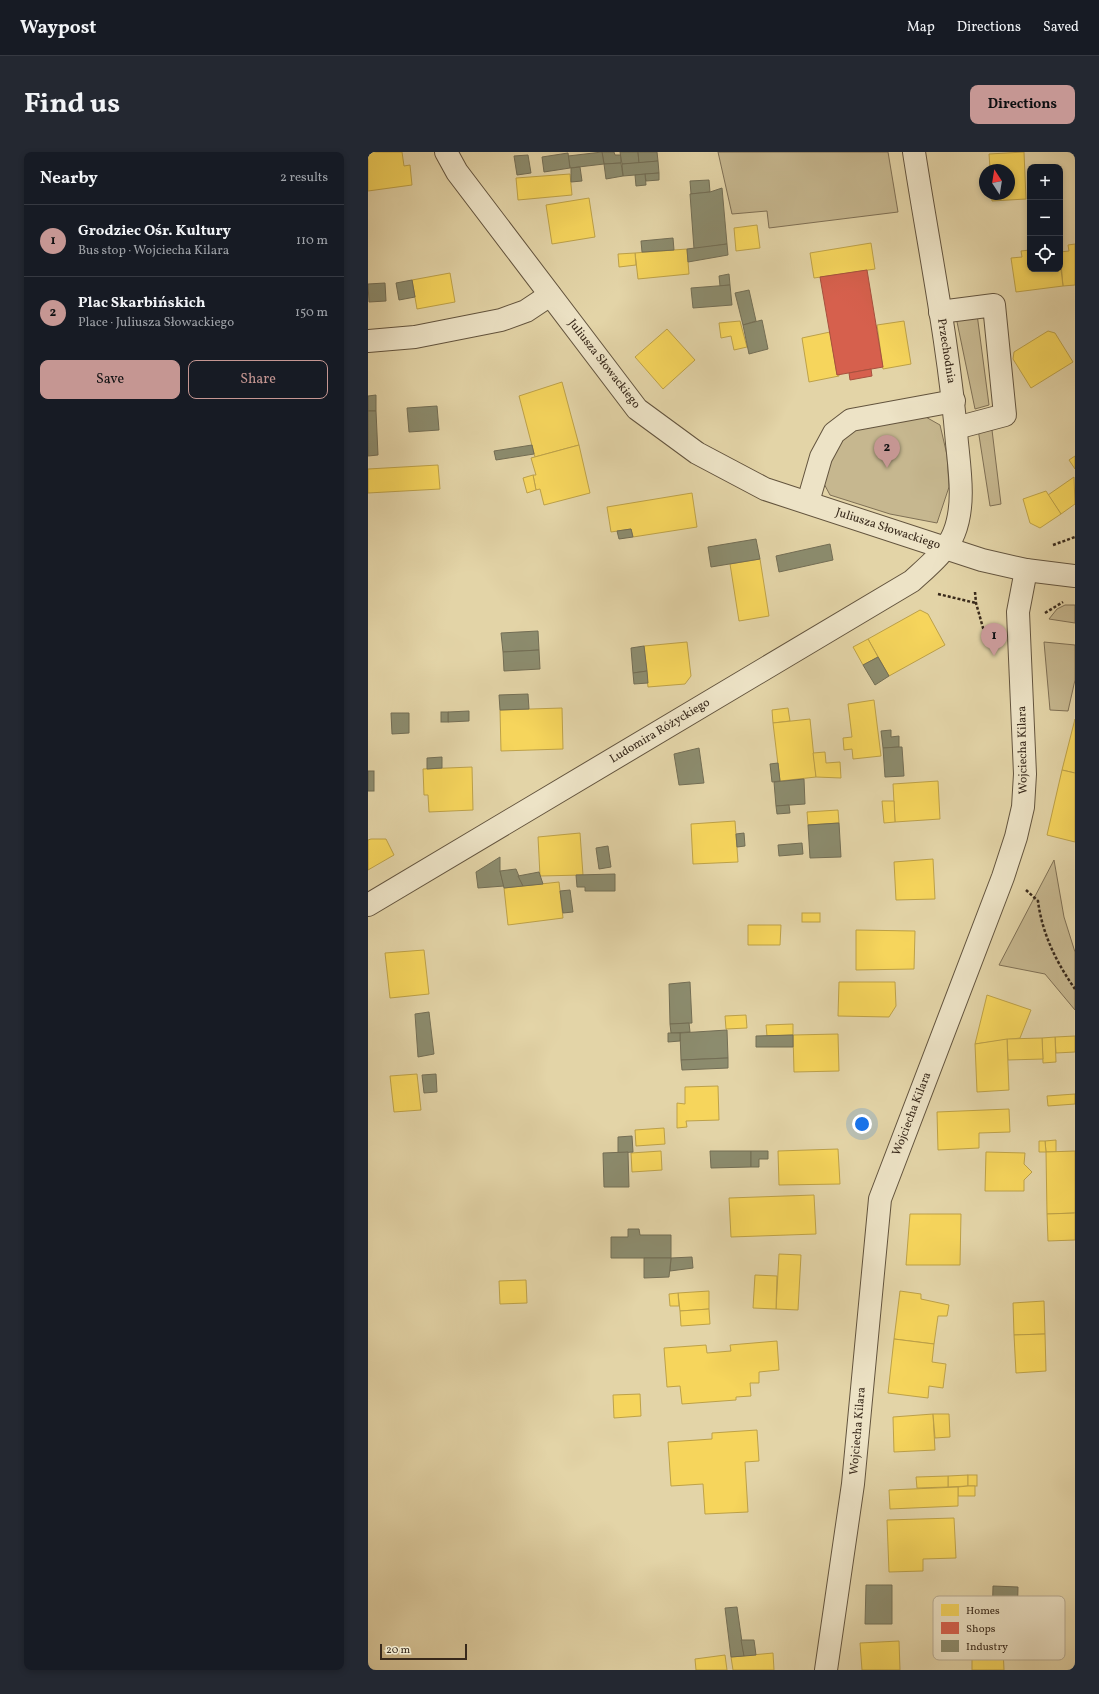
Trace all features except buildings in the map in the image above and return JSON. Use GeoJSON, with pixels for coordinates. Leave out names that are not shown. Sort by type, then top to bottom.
{"type":"FeatureCollection","features":[{"type":"Feature","properties":{"kind":"street","name":"Juliusza Słowackiego"},"geometry":{"type":"LineString","coordinates":[[446,152],[457,172],[637,409],[697,453],[765,489],[982,560],[1026,570],[1075,576]]}},
{"type":"Feature","properties":{"kind":"street","name":"Przechodnia"},"geometry":{"type":"LineString","coordinates":[[914,152],[954,401],[960,482],[959,509],[954,534],[945,547]]}},
{"type":"Feature","properties":{"kind":"street"},"geometry":{"type":"LineString","coordinates":[[368,340],[415,337],[501,320],[526,311],[550,295]]}},
{"type":"Feature","properties":{"kind":"street"},"geometry":{"type":"LineString","coordinates":[[940,312],[994,305],[1005,415],[956,428]]}},
{"type":"Feature","properties":{"kind":"street"},"geometry":{"type":"LineString","coordinates":[[808,502],[821,457],[834,433],[851,420],[954,401]]}},
{"type":"Feature","properties":{"kind":"street","name":"Ludomira Różyckiego"},"geometry":{"type":"LineString","coordinates":[[368,905],[912,581],[945,547]]}},
{"type":"Feature","properties":{"kind":"street","name":"Wojciecha Kilara"},"geometry":{"type":"LineString","coordinates":[[826,1670],[853,1484],[880,1199],[1003,877],[1016,837],[1023,807],[1025,774],[1018,612],[1026,570]]}},
{"type":"Feature","properties":{"kind":"path"},"geometry":{"type":"LineString","coordinates":[[975,592],[976,603],[985,635]]}},
{"type":"Feature","properties":{"kind":"path"},"geometry":{"type":"LineString","coordinates":[[1003,877],[1025,890],[1038,900],[1041,921],[1059,965],[1075,989]]}},
{"type":"Feature","properties":{"kind":"path"},"geometry":{"type":"LineString","coordinates":[[1022,896],[1025,890]]}},
{"type":"Feature","properties":{"kind":"shaded area"},"geometry":{"type":"Polygon","coordinates":[[[718,152],[888,152],[898,212],[769,228],[767,211],[732,214],[718,152]]]}},
{"type":"Feature","properties":{"kind":"shaded area"},"geometry":{"type":"Polygon","coordinates":[[[977,314],[989,405],[975,409],[956,317],[977,314]]]}},
{"type":"Feature","properties":{"kind":"shaded area"},"geometry":{"type":"Polygon","coordinates":[[[924,416],[940,425],[947,455],[949,487],[937,523],[890,514],[830,495],[822,480],[845,431],[924,416]]]}},
{"type":"Feature","properties":{"kind":"shaded area"},"geometry":{"type":"Polygon","coordinates":[[[978,429],[992,430],[1001,504],[990,506],[978,429]]]}},
{"type":"Feature","properties":{"kind":"shaded area"},"geometry":{"type":"Polygon","coordinates":[[[1065,605],[1075,605],[1075,623],[1049,619],[1057,609],[1065,605]]]}},
{"type":"Feature","properties":{"kind":"shaded area"},"geometry":{"type":"Polygon","coordinates":[[[1044,642],[1075,645],[1075,680],[1068,711],[1050,710],[1044,642]]]}},
{"type":"Feature","properties":{"kind":"shaded area"},"geometry":{"type":"Polygon","coordinates":[[[1054,860],[1064,917],[1075,952],[1075,1010],[1045,974],[999,965],[1054,860]]]}},
{"type":"Feature","properties":{"kind":"place","name":"Plac Skarbińskich"},"geometry":{"type":"Point","coordinates":[887,468]}},
{"type":"Feature","properties":{"kind":"place","name":"Grodziec Ośr. Kultury"},"geometry":{"type":"Point","coordinates":[994,656]}}]}
